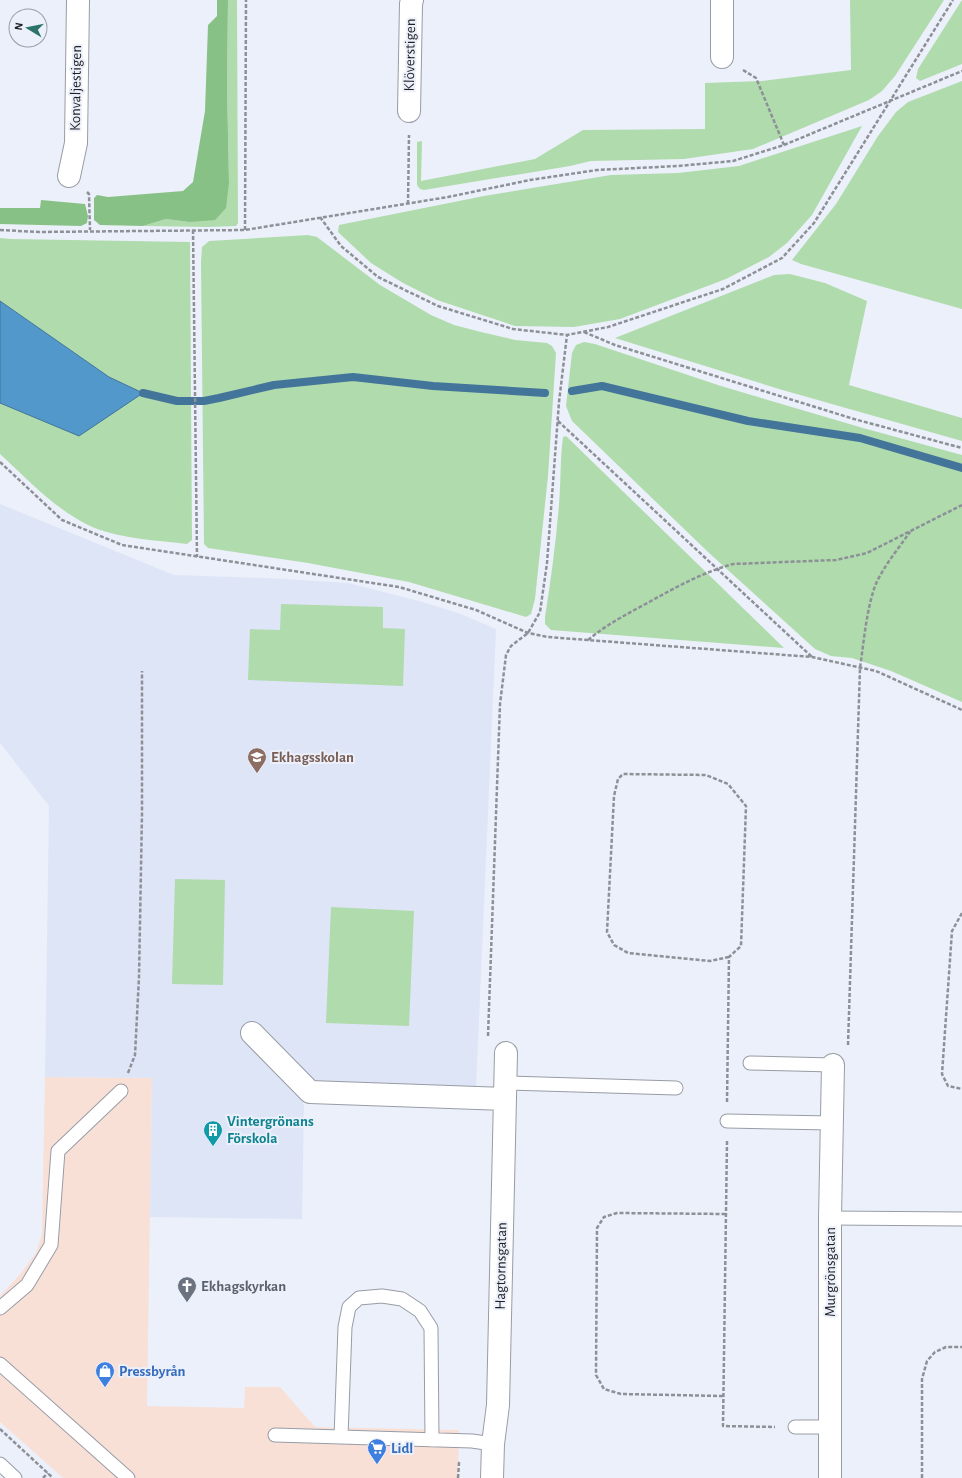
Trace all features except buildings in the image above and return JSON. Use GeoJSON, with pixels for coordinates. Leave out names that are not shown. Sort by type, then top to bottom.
{"type":"FeatureCollection","features":[{"type":"Feature","properties":{"kind":"street","name":"Konvaljestigen"},"geometry":{"type":"LineString","coordinates":[[69,176],[76,143],[78,0]]}},
{"type":"Feature","properties":{"kind":"street","name":"Klöverstigen"},"geometry":{"type":"LineString","coordinates":[[409,111],[410,4],[412,0]]}},
{"type":"Feature","properties":{"kind":"street"},"geometry":{"type":"LineString","coordinates":[[722,0],[722,57]]}},
{"type":"Feature","properties":{"kind":"street"},"geometry":{"type":"LineString","coordinates":[[252,1033],[310,1092],[505,1091]]}},
{"type":"Feature","properties":{"kind":"street","name":"Hagtornsgatan"},"geometry":{"type":"LineString","coordinates":[[492,1478],[493,1444],[498,1405],[506,1053]]}},
{"type":"Feature","properties":{"kind":"street","name":"Murgrönsgatan"},"geometry":{"type":"LineString","coordinates":[[830,1478],[830,1218],[834,1065]]}},
{"type":"Feature","properties":{"kind":"lane"},"geometry":{"type":"LineString","coordinates":[[750,1062],[834,1065]]}},
{"type":"Feature","properties":{"kind":"lane"},"geometry":{"type":"LineString","coordinates":[[505,1091],[676,1088]]}},
{"type":"Feature","properties":{"kind":"lane"},"geometry":{"type":"LineString","coordinates":[[0,1308],[27,1285],[51,1245],[58,1151],[122,1091]]}},
{"type":"Feature","properties":{"kind":"lane"},"geometry":{"type":"LineString","coordinates":[[727,1121],[832,1123]]}},
{"type":"Feature","properties":{"kind":"lane"},"geometry":{"type":"LineString","coordinates":[[830,1218],[962,1219]]}},
{"type":"Feature","properties":{"kind":"lane"},"geometry":{"type":"LineString","coordinates":[[341,1437],[345,1327],[349,1307],[359,1298],[382,1296],[402,1299],[420,1311],[431,1328],[432,1440]]}},
{"type":"Feature","properties":{"kind":"lane"},"geometry":{"type":"LineString","coordinates":[[0,1364],[128,1478]]}},
{"type":"Feature","properties":{"kind":"lane"},"geometry":{"type":"LineString","coordinates":[[796,1427],[830,1427]]}},
{"type":"Feature","properties":{"kind":"lane"},"geometry":{"type":"LineString","coordinates":[[275,1435],[472,1441],[493,1444]]}},
{"type":"Feature","properties":{"kind":"lane"},"geometry":{"type":"LineString","coordinates":[[0,1464],[15,1478]]}},
{"type":"Feature","properties":{"kind":"path"},"geometry":{"type":"LineString","coordinates":[[246,0],[246,230]]}},
{"type":"Feature","properties":{"kind":"path"},"geometry":{"type":"LineString","coordinates":[[320,217],[341,246],[378,277],[438,306],[513,329],[566,335],[582,332],[608,327],[723,289],[782,258],[814,223],[953,0]]}},
{"type":"Feature","properties":{"kind":"path"},"geometry":{"type":"LineString","coordinates":[[722,57],[756,78],[784,145]]}},
{"type":"Feature","properties":{"kind":"path"},"geometry":{"type":"LineString","coordinates":[[0,230],[39,232],[90,230],[246,230],[320,217],[448,198],[530,180],[597,170],[678,166],[733,161],[784,145],[962,71]]}},
{"type":"Feature","properties":{"kind":"path"},"geometry":{"type":"LineString","coordinates":[[408,204],[409,111]]}},
{"type":"Feature","properties":{"kind":"path"},"geometry":{"type":"LineString","coordinates":[[69,176],[89,194],[90,230]]}},
{"type":"Feature","properties":{"kind":"path"},"geometry":{"type":"LineString","coordinates":[[193,230],[197,557]]}},
{"type":"Feature","properties":{"kind":"path"},"geometry":{"type":"LineString","coordinates":[[582,332],[615,345],[839,415],[962,448]]}},
{"type":"Feature","properties":{"kind":"path"},"geometry":{"type":"LineString","coordinates":[[489,1024],[501,697],[506,655],[511,646],[528,633],[540,612],[547,563],[557,421],[566,335]]}},
{"type":"Feature","properties":{"kind":"path"},"geometry":{"type":"LineString","coordinates":[[557,421],[812,657]]}},
{"type":"Feature","properties":{"kind":"path"},"geometry":{"type":"LineString","coordinates":[[0,462],[62,520],[122,546],[399,587],[476,610],[528,633],[548,638],[812,657],[876,671],[962,710]]}},
{"type":"Feature","properties":{"kind":"path"},"geometry":{"type":"LineString","coordinates":[[588,641],[602,628],[622,616],[699,575],[717,568],[733,564],[836,560],[867,553],[962,505]]}},
{"type":"Feature","properties":{"kind":"path"},"geometry":{"type":"LineString","coordinates":[[834,1065],[847,1063],[860,668],[868,615],[875,586],[889,561],[910,532]]}},
{"type":"Feature","properties":{"kind":"path"},"geometry":{"type":"LineString","coordinates":[[122,1091],[136,1055],[142,814],[142,671]]}},
{"type":"Feature","properties":{"kind":"path"},"geometry":{"type":"LineString","coordinates":[[729,957],[710,960],[628,953],[614,945],[607,932],[614,796],[618,779],[623,774],[706,775],[728,784],[746,806],[741,946],[729,957],[723,1426],[796,1427]]}},
{"type":"Feature","properties":{"kind":"path"},"geometry":{"type":"LineString","coordinates":[[962,913],[952,931],[942,1074],[948,1086],[962,1089]]}},
{"type":"Feature","properties":{"kind":"path"},"geometry":{"type":"LineString","coordinates":[[723,1396],[621,1394],[604,1389],[596,1375],[597,1228],[604,1217],[617,1214],[726,1214]]}},
{"type":"Feature","properties":{"kind":"path"},"geometry":{"type":"LineString","coordinates":[[922,1478],[922,1379],[927,1361],[935,1352],[946,1347],[962,1347]]}},
{"type":"Feature","properties":{"kind":"path"},"geometry":{"type":"LineString","coordinates":[[0,1429],[53,1478]]}},
{"type":"Feature","properties":{"kind":"path"},"geometry":{"type":"LineString","coordinates":[[43,1478],[48,1473]]}},
{"type":"Feature","properties":{"kind":"shaded area","name":"Ekhagsskolan"},"geometry":{"type":"Polygon","coordinates":[[[0,504],[174,575],[267,578],[348,583],[419,601],[458,613],[496,629],[476,1088],[301,1096],[304,1106],[302,1219],[150,1217],[152,1078],[45,1077],[49,806],[0,743],[0,504]]]}},
{"type":"Feature","properties":{"kind":"shaded area"},"geometry":{"type":"Polygon","coordinates":[[[45,1077],[152,1078],[147,1406],[244,1408],[245,1387],[280,1387],[315,1427],[459,1430],[458,1478],[63,1478],[0,1422],[0,1296],[21,1273],[36,1253],[42,1234],[45,1077]]]}},
{"type":"Feature","properties":{"kind":"green space"},"geometry":{"type":"Polygon","coordinates":[[[217,0],[228,0],[227,86],[229,183],[226,208],[215,220],[189,222],[166,219],[143,226],[100,225],[94,220],[94,198],[97,195],[108,197],[183,191],[193,182],[205,111],[208,25],[217,16],[217,0]]]}},
{"type":"Feature","properties":{"kind":"green space"},"geometry":{"type":"Polygon","coordinates":[[[228,0],[237,0],[238,223],[236,226],[208,227],[143,226],[166,219],[189,222],[229,183],[227,86],[228,0]]]}},
{"type":"Feature","properties":{"kind":"green space"},"geometry":{"type":"Polygon","coordinates":[[[850,0],[944,0],[895,76],[882,91],[869,100],[753,149],[684,159],[591,161],[570,166],[424,190],[420,189],[417,185],[417,142],[422,141],[421,181],[535,159],[583,130],[705,129],[705,83],[761,81],[851,70],[850,0]]]}},
{"type":"Feature","properties":{"kind":"green space"},"geometry":{"type":"Polygon","coordinates":[[[962,0],[962,64],[920,81],[916,78],[918,69],[962,0]]]}},
{"type":"Feature","properties":{"kind":"green space"},"geometry":{"type":"Polygon","coordinates":[[[962,81],[962,309],[801,264],[792,260],[836,204],[878,136],[896,112],[908,102],[962,81]]]}},
{"type":"Feature","properties":{"kind":"green space"},"geometry":{"type":"Polygon","coordinates":[[[862,126],[812,215],[787,243],[769,257],[726,279],[620,319],[574,327],[515,326],[437,300],[403,283],[371,263],[338,232],[339,225],[484,196],[611,175],[678,173],[739,166],[862,126]]]}},
{"type":"Feature","properties":{"kind":"green space"},"geometry":{"type":"Polygon","coordinates":[[[41,200],[85,204],[88,216],[87,223],[81,226],[0,224],[0,208],[40,208],[41,200]]]}},
{"type":"Feature","properties":{"kind":"green space"},"geometry":{"type":"Polygon","coordinates":[[[308,235],[317,237],[380,285],[431,315],[454,325],[481,332],[515,340],[547,343],[552,346],[556,353],[548,476],[535,599],[531,614],[526,617],[409,582],[308,563],[208,548],[204,544],[202,247],[209,241],[308,235]]]}},
{"type":"Feature","properties":{"kind":"green space"},"geometry":{"type":"Polygon","coordinates":[[[0,238],[190,242],[192,540],[187,544],[124,536],[99,530],[88,525],[52,502],[0,454],[0,403],[143,393],[109,377],[0,301],[0,238]]]}},
{"type":"Feature","properties":{"kind":"green space"},"geometry":{"type":"Polygon","coordinates":[[[790,274],[825,283],[867,301],[849,385],[962,418],[962,441],[779,389],[615,338],[774,275],[790,274]]]}},
{"type":"Feature","properties":{"kind":"green space"},"geometry":{"type":"Polygon","coordinates":[[[584,342],[595,344],[721,386],[863,428],[962,455],[962,702],[891,671],[852,658],[831,656],[815,649],[708,552],[572,421],[566,406],[572,353],[576,345],[584,342]]]}},
{"type":"Feature","properties":{"kind":"green space"},"geometry":{"type":"Polygon","coordinates":[[[566,436],[784,648],[551,630],[545,624],[545,617],[560,496],[561,454],[563,437],[566,436]]]}},
{"type":"Feature","properties":{"kind":"green space"},"geometry":{"type":"Polygon","coordinates":[[[281,604],[383,607],[383,628],[405,629],[403,686],[248,680],[250,629],[280,630],[281,604]]]}},
{"type":"Feature","properties":{"kind":"green space"},"geometry":{"type":"Polygon","coordinates":[[[175,879],[225,880],[223,985],[172,984],[175,879]]]}},
{"type":"Feature","properties":{"kind":"green space"},"geometry":{"type":"Polygon","coordinates":[[[331,907],[414,911],[409,1026],[326,1023],[331,907]]]}},
{"type":"Feature","properties":{"kind":"water"},"geometry":{"type":"Polygon","coordinates":[[[0,301],[109,377],[143,393],[79,436],[0,403],[0,301]]]}},
{"type":"Feature","properties":{"kind":"waterway"},"geometry":{"type":"LineString","coordinates":[[143,393],[177,401],[204,401],[274,385],[353,377],[433,386],[545,393]]}},
{"type":"Feature","properties":{"kind":"waterway"},"geometry":{"type":"LineString","coordinates":[[572,391],[602,386],[748,421],[860,438],[962,468]]}},
{"type":"Feature","properties":{"kind":"place","name":"Ekhagsskolan"},"geometry":{"type":"Point","coordinates":[257,774]}},
{"type":"Feature","properties":{"kind":"place","name":"Vintergrönans Förskola"},"geometry":{"type":"Point","coordinates":[213,1147]}},
{"type":"Feature","properties":{"kind":"place","name":"Ekhagskyrkan"},"geometry":{"type":"Point","coordinates":[187,1303]}},
{"type":"Feature","properties":{"kind":"place","name":"Pressbyrån"},"geometry":{"type":"Point","coordinates":[105,1388]}},
{"type":"Feature","properties":{"kind":"place","name":"Lidl"},"geometry":{"type":"Point","coordinates":[377,1465]}}]}
